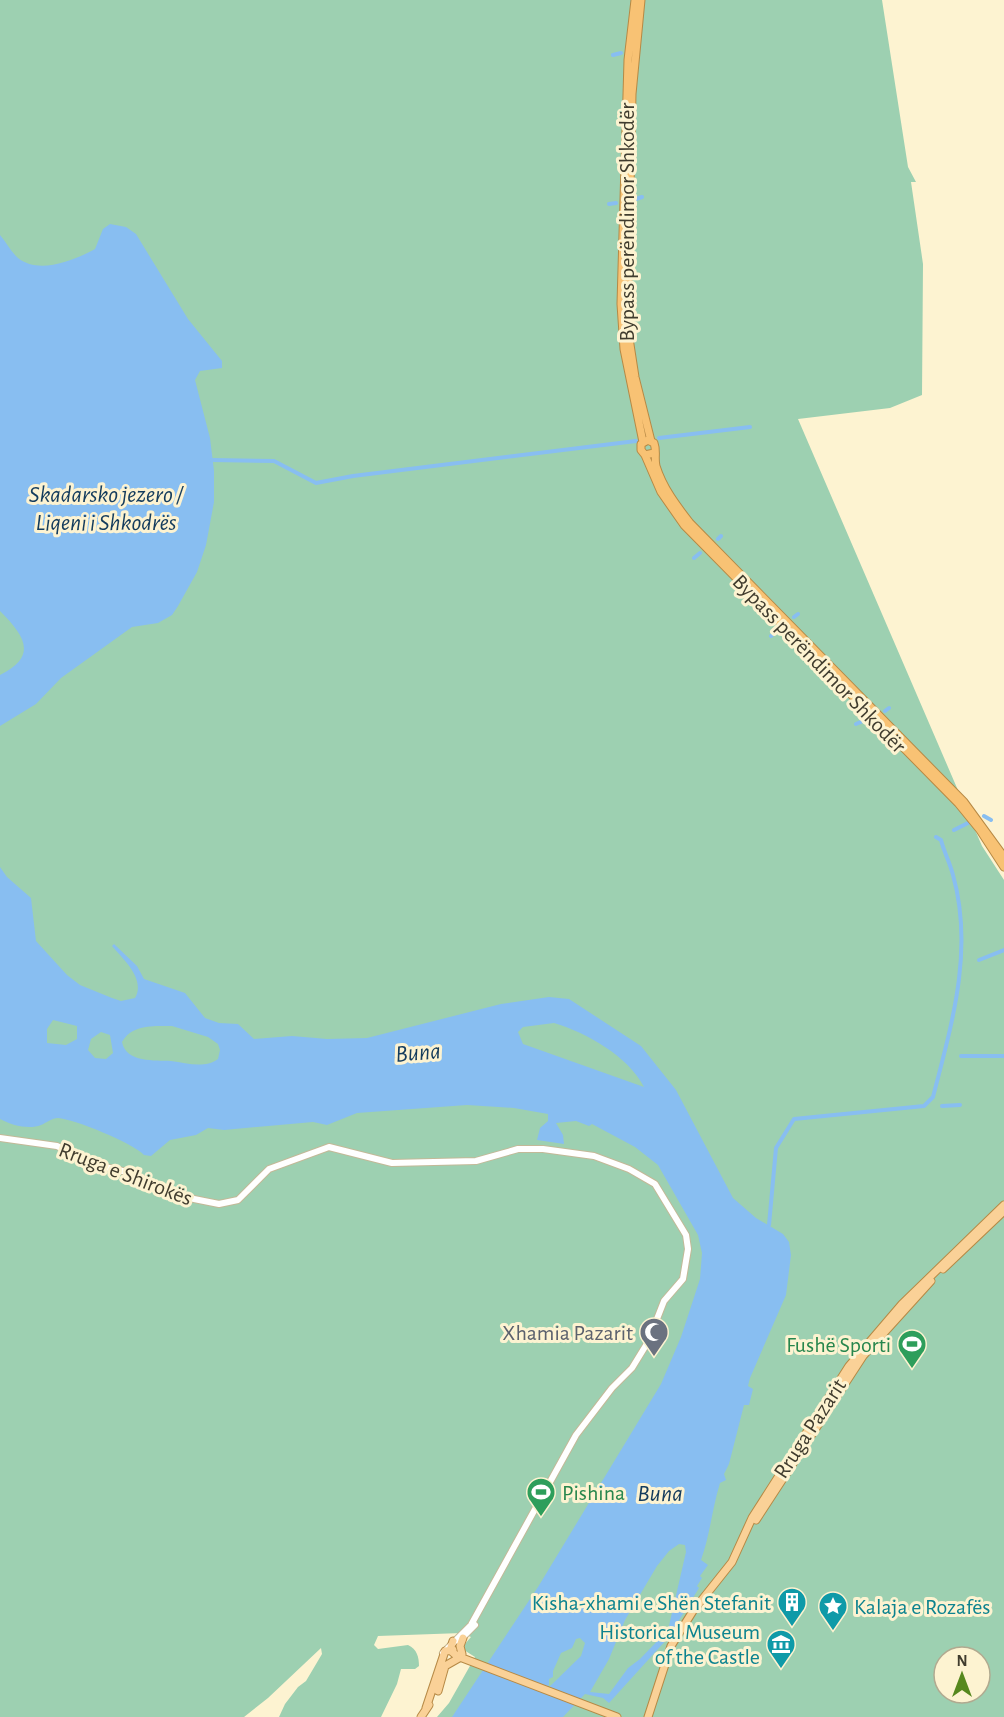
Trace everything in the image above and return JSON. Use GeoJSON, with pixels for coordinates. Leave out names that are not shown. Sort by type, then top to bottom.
{"type":"FeatureCollection","features":[{"type":"Feature","properties":{"kind":"highway","name":"Bypass perëndimor Shkodër"},"geometry":{"type":"LineString","coordinates":[[635,0],[626,100],[621,304],[624,349],[643,442],[640,449],[645,455],[665,500],[684,525],[958,803],[980,830],[1004,867]]}},
{"type":"Feature","properties":{"kind":"highway","name":"Bypass perëndimor Shkodër"},"geometry":{"type":"LineString","coordinates":[[641,0],[632,94],[627,325],[635,378],[651,441],[656,446],[654,453],[656,467],[665,488],[690,523],[964,802],[1004,857]]}},
{"type":"Feature","properties":{"kind":"highway"},"geometry":{"type":"LineString","coordinates":[[643,442],[651,441]]}},
{"type":"Feature","properties":{"kind":"highway"},"geometry":{"type":"LineString","coordinates":[[645,455],[654,453]]}},
{"type":"Feature","properties":{"kind":"main road","name":"Rruga e Shirokës"},"geometry":{"type":"LineString","coordinates":[[0,1138],[57,1146],[96,1166],[128,1172],[184,1197],[224,1204],[241,1198],[269,1169],[329,1147],[392,1163],[476,1161],[529,1148],[594,1156],[630,1169],[652,1181],[686,1235],[688,1250],[684,1275],[679,1286],[664,1301],[647,1344],[632,1368],[612,1388],[576,1435],[479,1610]]}},
{"type":"Feature","properties":{"kind":"main road","name":"Rruga Pazarit"},"geometry":{"type":"LineString","coordinates":[[750,1526],[862,1348],[902,1304],[1004,1205]]}},
{"type":"Feature","properties":{"kind":"main road","name":"Rruga Pazarit"},"geometry":{"type":"LineString","coordinates":[[750,1526],[849,1374],[872,1344],[931,1281],[1004,1211]]}},
{"type":"Feature","properties":{"kind":"main road"},"geometry":{"type":"LineString","coordinates":[[648,1717],[671,1646],[693,1611],[732,1562],[750,1526]]}},
{"type":"Feature","properties":{"kind":"main road"},"geometry":{"type":"LineString","coordinates":[[654,1717],[657,1695],[673,1652],[695,1617],[734,1568],[750,1526]]}},
{"type":"Feature","properties":{"kind":"main road"},"geometry":{"type":"LineString","coordinates":[[421,1717],[438,1691],[446,1651],[474,1627],[479,1610]]}},
{"type":"Feature","properties":{"kind":"main road"},"geometry":{"type":"LineString","coordinates":[[426,1708],[446,1651],[453,1641],[469,1627],[479,1610]]}},
{"type":"Feature","properties":{"kind":"main road"},"geometry":{"type":"LineString","coordinates":[[462,1656],[460,1646],[463,1638]]}},
{"type":"Feature","properties":{"kind":"main road"},"geometry":{"type":"LineString","coordinates":[[446,1651],[615,1716]]}},
{"type":"Feature","properties":{"kind":"main road"},"geometry":{"type":"LineString","coordinates":[[442,1671],[448,1662],[462,1656]]}},
{"type":"Feature","properties":{"kind":"green space"},"geometry":{"type":"Polygon","coordinates":[[[0,0],[882,0],[908,167],[916,182],[911,182],[923,264],[922,395],[890,408],[798,419],[982,846],[1004,880],[1004,1717],[437,1717],[449,1703],[475,1657],[464,1650],[464,1645],[471,1637],[462,1633],[378,1636],[374,1645],[378,1649],[408,1645],[415,1651],[419,1663],[415,1669],[401,1669],[397,1684],[381,1717],[279,1717],[285,1704],[298,1687],[306,1681],[322,1654],[321,1648],[268,1698],[244,1717],[0,1717],[0,0]]]}},
{"type":"Feature","properties":{"kind":"water","name":"Skadarsko jezero / Liqeni i Shkodrës"},"geometry":{"type":"Polygon","coordinates":[[[110,224],[126,227],[136,234],[188,319],[222,361],[222,368],[200,371],[195,380],[210,438],[214,471],[214,502],[206,545],[197,572],[172,615],[158,623],[132,627],[61,678],[36,704],[0,726],[0,675],[20,660],[24,645],[16,628],[0,611],[0,235],[18,258],[27,263],[46,266],[67,261],[95,249],[103,229],[110,224]]]}},
{"type":"Feature","properties":{"kind":"water","name":"Buna"},"geometry":{"type":"Polygon","coordinates":[[[0,867],[7,877],[31,898],[36,941],[67,975],[80,985],[121,1001],[135,998],[138,984],[132,970],[112,946],[114,944],[137,966],[144,979],[185,993],[205,1018],[219,1023],[238,1024],[254,1039],[292,1036],[327,1039],[367,1038],[501,1004],[549,997],[569,999],[641,1046],[676,1090],[733,1198],[756,1218],[783,1234],[789,1242],[791,1255],[786,1295],[750,1378],[748,1386],[753,1389],[749,1405],[744,1405],[729,1464],[724,1474],[726,1480],[720,1483],[717,1493],[701,1560],[708,1565],[700,1576],[702,1578],[697,1586],[699,1588],[668,1638],[609,1703],[603,1698],[585,1694],[563,1717],[452,1717],[538,1587],[661,1384],[681,1337],[700,1279],[702,1253],[698,1235],[658,1165],[635,1147],[592,1124],[589,1126],[576,1121],[556,1123],[563,1135],[564,1144],[537,1140],[540,1128],[548,1121],[548,1114],[514,1108],[467,1105],[357,1113],[327,1125],[313,1122],[224,1130],[208,1128],[196,1135],[170,1140],[151,1156],[144,1155],[103,1132],[66,1119],[56,1118],[41,1125],[26,1127],[0,1119],[0,867]],[[53,1020],[47,1029],[47,1043],[66,1045],[77,1039],[77,1026],[53,1020]],[[554,1023],[523,1027],[518,1032],[523,1044],[644,1087],[628,1065],[593,1039],[554,1023]],[[172,1026],[137,1029],[126,1036],[122,1042],[129,1054],[142,1059],[201,1065],[218,1059],[220,1050],[218,1044],[208,1037],[172,1026]],[[101,1032],[91,1039],[88,1050],[95,1058],[106,1059],[113,1053],[110,1035],[101,1032]],[[679,1544],[669,1551],[657,1566],[625,1620],[609,1659],[590,1692],[609,1694],[628,1668],[668,1630],[686,1552],[685,1545],[679,1544]],[[580,1638],[576,1639],[572,1648],[561,1653],[553,1671],[553,1677],[549,1679],[549,1685],[542,1694],[581,1656],[585,1643],[580,1638]]]}},
{"type":"Feature","properties":{"kind":"waterway"},"geometry":{"type":"LineString","coordinates":[[613,55],[621,53]]}},
{"type":"Feature","properties":{"kind":"waterway"},"geometry":{"type":"LineString","coordinates":[[636,199],[642,197]]}},
{"type":"Feature","properties":{"kind":"waterway"},"geometry":{"type":"LineString","coordinates":[[609,204],[616,203]]}},
{"type":"Feature","properties":{"kind":"waterway"},"geometry":{"type":"LineString","coordinates":[[659,438],[750,427]]}},
{"type":"Feature","properties":{"kind":"waterway"},"geometry":{"type":"LineString","coordinates":[[211,460],[274,461],[316,483],[353,476],[636,441]]}},
{"type":"Feature","properties":{"kind":"waterway"},"geometry":{"type":"LineString","coordinates":[[718,539],[721,536]]}},
{"type":"Feature","properties":{"kind":"waterway"},"geometry":{"type":"LineString","coordinates":[[694,558],[700,553]]}},
{"type":"Feature","properties":{"kind":"waterway"},"geometry":{"type":"LineString","coordinates":[[794,617],[798,614]]}},
{"type":"Feature","properties":{"kind":"waterway"},"geometry":{"type":"LineString","coordinates":[[771,636],[777,631]]}},
{"type":"Feature","properties":{"kind":"waterway"},"geometry":{"type":"LineString","coordinates":[[885,711],[889,708]]}},
{"type":"Feature","properties":{"kind":"waterway"},"geometry":{"type":"LineString","coordinates":[[856,724],[863,721]]}},
{"type":"Feature","properties":{"kind":"waterway"},"geometry":{"type":"LineString","coordinates":[[984,816],[991,820]]}},
{"type":"Feature","properties":{"kind":"waterway"},"geometry":{"type":"LineString","coordinates":[[954,830],[968,823]]}},
{"type":"Feature","properties":{"kind":"waterway"},"geometry":{"type":"LineString","coordinates":[[769,1225],[776,1148],[794,1119],[924,1106],[933,1097],[953,1014],[961,959],[959,903],[953,875],[941,840],[936,837]]}},
{"type":"Feature","properties":{"kind":"waterway"},"geometry":{"type":"LineString","coordinates":[[979,960],[1004,950]]}},
{"type":"Feature","properties":{"kind":"waterway"},"geometry":{"type":"LineString","coordinates":[[961,1056],[1004,1056]]}},
{"type":"Feature","properties":{"kind":"waterway"},"geometry":{"type":"LineString","coordinates":[[942,1106],[960,1105]]}},
{"type":"Feature","properties":{"kind":"place","name":"Xhamia Pazarit"},"geometry":{"type":"Point","coordinates":[654,1358]}},
{"type":"Feature","properties":{"kind":"place","name":"Fushë Sporti"},"geometry":{"type":"Point","coordinates":[912,1370]}},
{"type":"Feature","properties":{"kind":"place","name":"Pishina"},"geometry":{"type":"Point","coordinates":[541,1518]}},
{"type":"Feature","properties":{"kind":"place","name":"Kisha-xhami e Shën Stefanit"},"geometry":{"type":"Point","coordinates":[792,1628]}},
{"type":"Feature","properties":{"kind":"place","name":"Kalaja e Rozafës"},"geometry":{"type":"Point","coordinates":[833,1632]}},
{"type":"Feature","properties":{"kind":"place","name":"Historical Museum of the Castle"},"geometry":{"type":"Point","coordinates":[781,1670]}}]}
